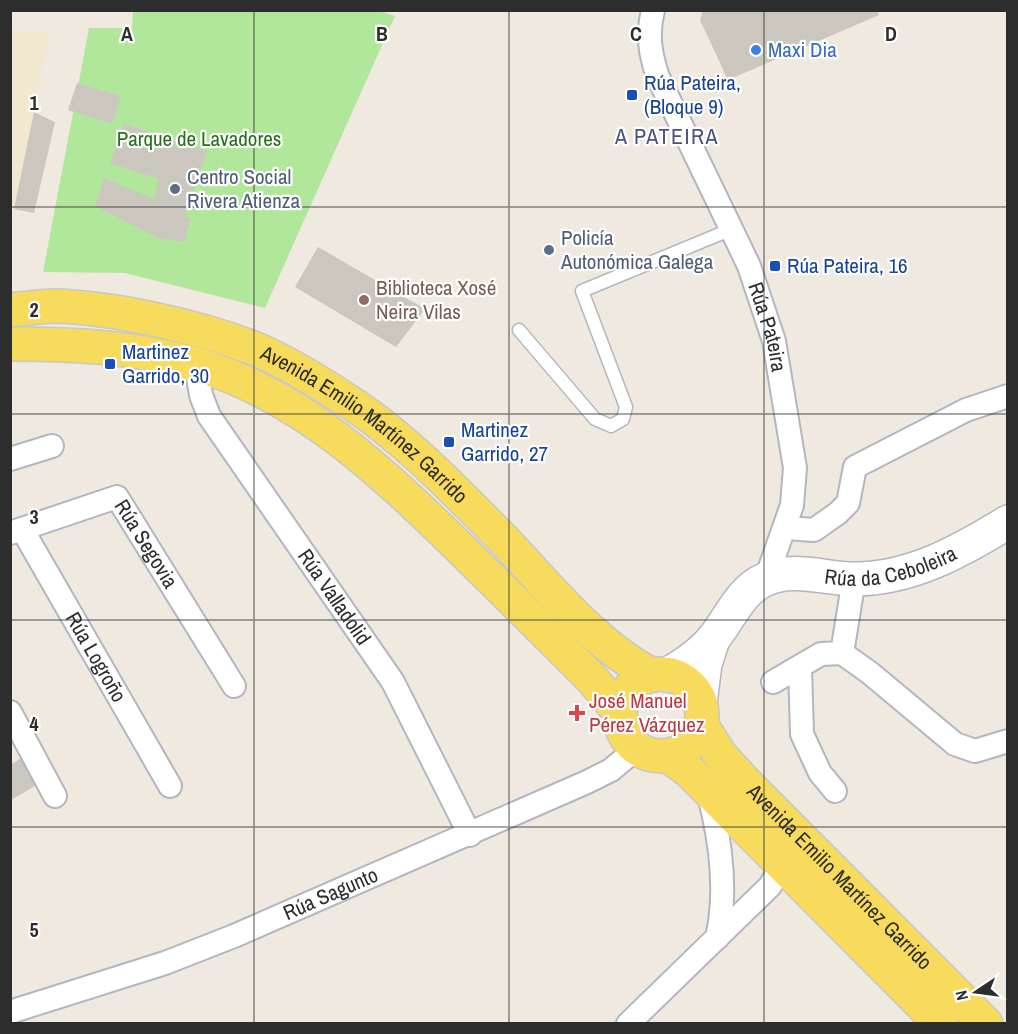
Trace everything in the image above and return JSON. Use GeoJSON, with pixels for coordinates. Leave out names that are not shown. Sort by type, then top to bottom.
{"type":"FeatureCollection","features":[{"type":"Feature","properties":{"kind":"main road","name":"Avenida Emilio Martínez Garrido"},"geometry":{"type":"LineString","coordinates":[[10,310],[55,306],[109,312],[170,324],[250,347],[302,375],[355,406],[402,444],[463,498],[618,654],[660,675]]}},
{"type":"Feature","properties":{"kind":"main road","name":"Avenida Emilio Martínez Garrido"},"geometry":{"type":"LineString","coordinates":[[10,344],[60,344],[143,352],[196,365],[239,381],[295,408],[336,436],[398,488],[536,622],[593,680],[620,713]]}},
{"type":"Feature","properties":{"kind":"main road"},"geometry":{"type":"LineString","coordinates":[[660,675],[684,682],[700,713],[689,745],[668,756],[646,754],[636,749],[627,739],[620,713],[629,689],[640,680],[660,675]]}},
{"type":"Feature","properties":{"kind":"main road","name":"Avenida Emilio Martínez Garrido"},"geometry":{"type":"LineString","coordinates":[[700,713],[721,756],[986,1023]]}},
{"type":"Feature","properties":{"kind":"main road","name":"Avenida Emilio Martínez Garrido"},"geometry":{"type":"LineString","coordinates":[[668,756],[688,770],[708,789],[783,877],[941,1023]]}},
{"type":"Feature","properties":{"kind":"street","name":"Rúa Pateira"},"geometry":{"type":"LineString","coordinates":[[653,10],[649,28],[651,57],[658,77],[732,229],[762,299],[774,341],[795,468],[792,505],[786,528],[766,579]]}},
{"type":"Feature","properties":{"kind":"street","name":"Rúa Valladolid"},"geometry":{"type":"LineString","coordinates":[[196,365],[201,395],[209,416],[393,682],[470,835]]}},
{"type":"Feature","properties":{"kind":"street"},"geometry":{"type":"LineString","coordinates":[[786,528],[814,530],[838,513],[848,503],[855,467],[966,410],[1008,396]]}},
{"type":"Feature","properties":{"kind":"street"},"geometry":{"type":"LineString","coordinates":[[10,459],[52,446]]}},
{"type":"Feature","properties":{"kind":"street","name":"Rúa Segovia"},"geometry":{"type":"LineString","coordinates":[[16,531],[117,497],[234,686]]}},
{"type":"Feature","properties":{"kind":"street","name":"Rúa da Ceboleira"},"geometry":{"type":"LineString","coordinates":[[766,579],[787,572],[800,572],[824,578],[854,579],[901,572],[945,558],[1008,522]]}},
{"type":"Feature","properties":{"kind":"street","name":"Rúa Logroño"},"geometry":{"type":"LineString","coordinates":[[16,531],[170,786]]}},
{"type":"Feature","properties":{"kind":"street"},"geometry":{"type":"LineString","coordinates":[[660,675],[694,657],[713,639],[739,601],[754,585],[766,579]]}},
{"type":"Feature","properties":{"kind":"street"},"geometry":{"type":"LineString","coordinates":[[842,653],[854,579]]}},
{"type":"Feature","properties":{"kind":"street"},"geometry":{"type":"LineString","coordinates":[[700,713],[705,664],[713,639]]}},
{"type":"Feature","properties":{"kind":"street"},"geometry":{"type":"LineString","coordinates":[[773,682],[821,654],[842,653],[870,673],[955,744],[975,751],[1007,740]]}},
{"type":"Feature","properties":{"kind":"street"},"geometry":{"type":"LineString","coordinates":[[800,668],[802,734],[820,773],[835,791]]}},
{"type":"Feature","properties":{"kind":"street"},"geometry":{"type":"LineString","coordinates":[[10,712],[55,796]]}},
{"type":"Feature","properties":{"kind":"street","name":"Rúa Sagunto"},"geometry":{"type":"LineString","coordinates":[[10,1012],[165,963],[470,835],[611,770],[636,749]]}},
{"type":"Feature","properties":{"kind":"street"},"geometry":{"type":"LineString","coordinates":[[708,789],[716,823],[722,897],[717,938]]}},
{"type":"Feature","properties":{"kind":"street"},"geometry":{"type":"LineString","coordinates":[[628,1023],[783,877],[777,814]]}},
{"type":"Feature","properties":{"kind":"lane"},"geometry":{"type":"LineString","coordinates":[[519,330],[595,419],[611,426],[622,419],[627,407],[582,291],[732,229]]}},
{"type":"Feature","properties":{"kind":"shaded area"},"geometry":{"type":"Polygon","coordinates":[[[11,31],[50,34],[11,222],[11,31]]]}},
{"type":"Feature","properties":{"kind":"green space","name":"Parque de Lavadores"},"geometry":{"type":"Polygon","coordinates":[[[133,10],[377,10],[395,16],[265,308],[125,273],[43,272],[89,28],[132,28],[133,10]]]}},
{"type":"Feature","properties":{"kind":"building","name":"Maxi Dia"},"geometry":{"type":"Polygon","coordinates":[[[703,10],[877,10],[879,15],[728,80],[700,20],[703,10]]]}},
{"type":"Feature","properties":{"kind":"building"},"geometry":{"type":"Polygon","coordinates":[[[77,83],[121,96],[112,124],[68,110],[77,83]]]}},
{"type":"Feature","properties":{"kind":"building"},"geometry":{"type":"Polygon","coordinates":[[[34,112],[55,122],[34,213],[14,209],[34,112]]]}},
{"type":"Feature","properties":{"kind":"building","name":"Centro Social Rivera Atienza"},"geometry":{"type":"Polygon","coordinates":[[[124,124],[207,151],[185,216],[191,218],[184,242],[158,238],[95,206],[104,178],[153,199],[159,179],[110,163],[124,124]]]}},
{"type":"Feature","properties":{"kind":"building","name":"Biblioteca Xosé Neira Vilas"},"geometry":{"type":"Polygon","coordinates":[[[318,247],[425,309],[396,347],[295,287],[318,247]]]}},
{"type":"Feature","properties":{"kind":"building"},"geometry":{"type":"Polygon","coordinates":[[[25,756],[40,783],[13,799],[10,795],[10,765],[25,756]]]}},
{"type":"Feature","properties":{"kind":"place","name":"Maxi Dia"},"geometry":{"type":"Point","coordinates":[756,50]}},
{"type":"Feature","properties":{"kind":"place","name":"Rúa Pateira, (Bloque 9)"},"geometry":{"type":"Point","coordinates":[632,95]}},
{"type":"Feature","properties":{"kind":"place","name":"Centro Social Rivera Atienza"},"geometry":{"type":"Point","coordinates":[175,189]}},
{"type":"Feature","properties":{"kind":"place","name":"Policía Autonómica Galega"},"geometry":{"type":"Point","coordinates":[549,250]}},
{"type":"Feature","properties":{"kind":"place","name":"Rúa Pateira, 16"},"geometry":{"type":"Point","coordinates":[775,266]}},
{"type":"Feature","properties":{"kind":"place","name":"Biblioteca Xosé Neira Vilas"},"geometry":{"type":"Point","coordinates":[364,300]}},
{"type":"Feature","properties":{"kind":"place","name":"Martinez Garrido, 30"},"geometry":{"type":"Point","coordinates":[110,364]}},
{"type":"Feature","properties":{"kind":"place","name":"Martinez Garrido, 27"},"geometry":{"type":"Point","coordinates":[449,442]}},
{"type":"Feature","properties":{"kind":"place","name":"José Manuel Pérez Vázquez"},"geometry":{"type":"Point","coordinates":[577,713]}},
{"type":"Feature","properties":{"kind":"district","name":"A PATEIRA"},"geometry":{"type":"Point","coordinates":[667,136]}}]}
